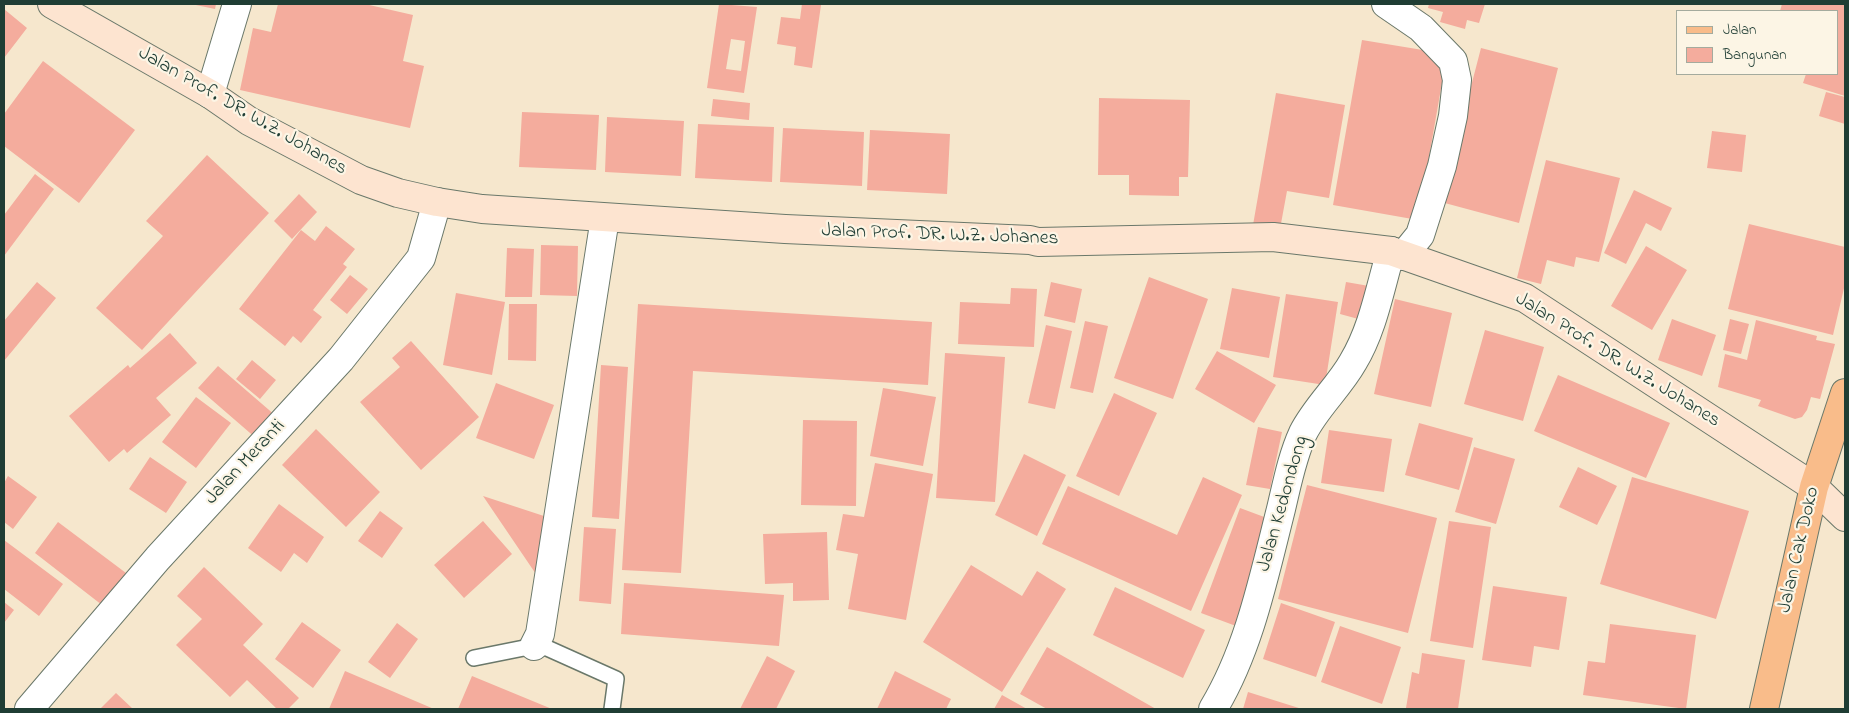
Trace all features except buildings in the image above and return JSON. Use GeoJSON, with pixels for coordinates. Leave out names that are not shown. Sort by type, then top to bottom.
{"type":"FeatureCollection","features":[{"type":"Feature","properties":{"kind":"main road","name":"Jalan Cak Doko"},"geometry":{"type":"LineString","coordinates":[[1764,709],[1814,487],[1845,393]]}},
{"type":"Feature","properties":{"kind":"street","name":"Jalan Prof. DR. W.Z. Johanes"},"geometry":{"type":"LineString","coordinates":[[52,4],[210,94],[249,120],[361,180],[398,193],[437,202],[482,209],[606,218],[1038,242],[1273,237],[1397,254],[1525,298],[1814,487],[1845,517]]}},
{"type":"Feature","properties":{"kind":"street"},"geometry":{"type":"LineString","coordinates":[[210,94],[237,4]]}},
{"type":"Feature","properties":{"kind":"street"},"geometry":{"type":"LineString","coordinates":[[1386,4],[1422,28],[1453,61],[1457,80],[1442,166],[1420,235],[1397,254]]}},
{"type":"Feature","properties":{"kind":"street","name":"Jalan Meranti"},"geometry":{"type":"LineString","coordinates":[[29,709],[158,558],[348,351],[421,258],[437,202]]}},
{"type":"Feature","properties":{"kind":"street"},"geometry":{"type":"LineString","coordinates":[[534,646],[540,634],[606,218]]}},
{"type":"Feature","properties":{"kind":"street","name":"Jalan Kedondong"},"geometry":{"type":"LineString","coordinates":[[1213,709],[1226,688],[1256,607],[1294,460],[1304,432],[1322,403],[1353,363],[1365,339],[1397,254]]}},
{"type":"Feature","properties":{"kind":"lane"},"geometry":{"type":"LineString","coordinates":[[474,658],[534,646],[547,648],[616,680],[612,709]]}}]}
